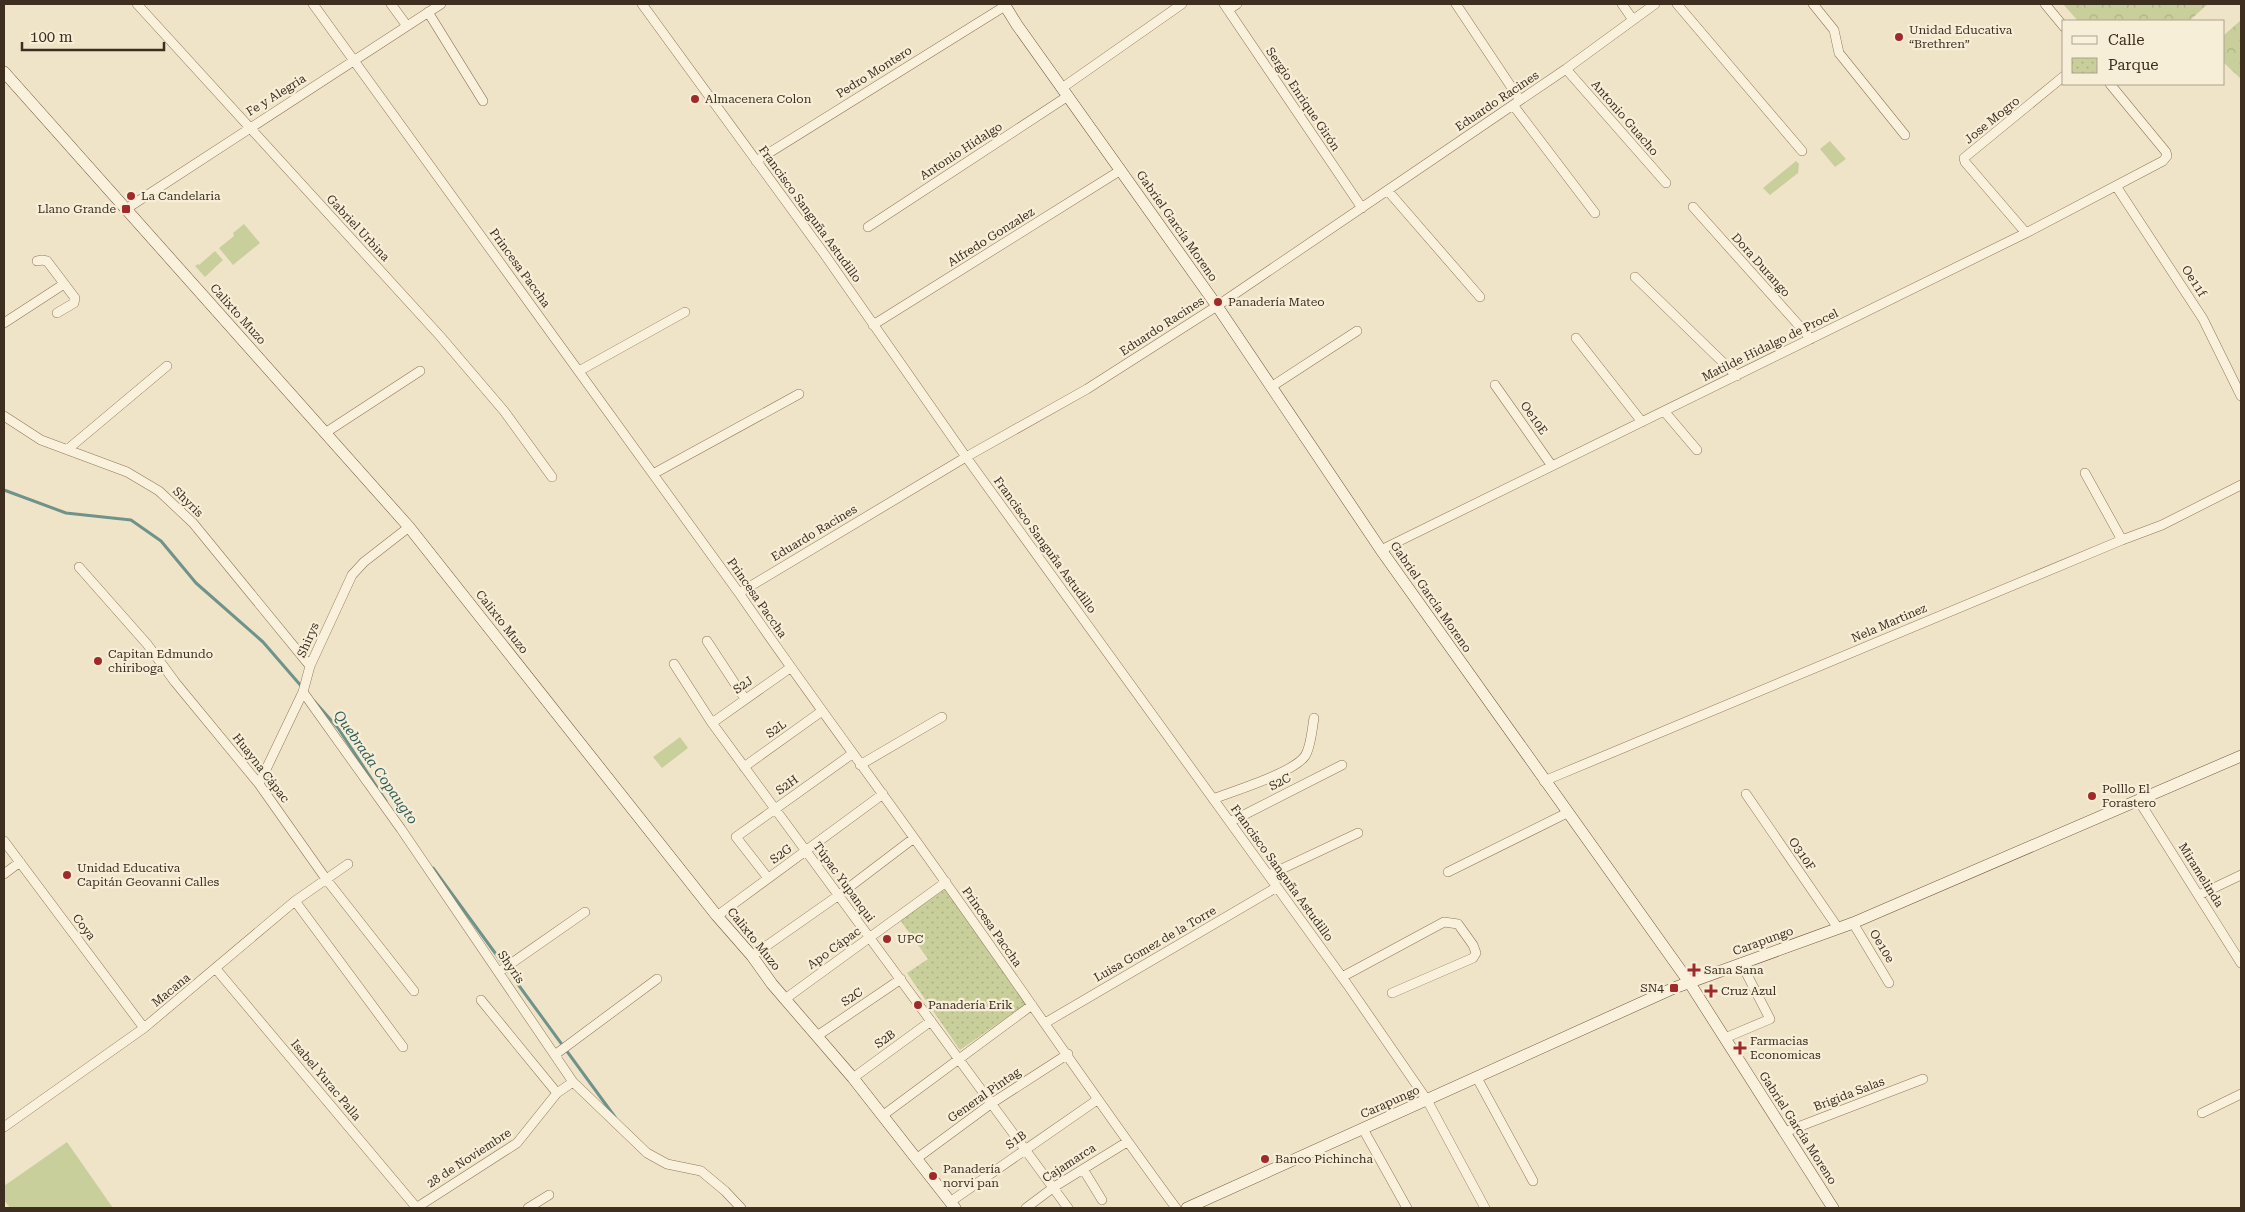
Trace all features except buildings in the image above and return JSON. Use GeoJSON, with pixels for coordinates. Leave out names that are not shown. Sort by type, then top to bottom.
{"type":"FeatureCollection","features":[{"type":"Feature","properties":{"kind":"street","name":"Gabriel Urbina"},"geometry":{"type":"LineString","coordinates":[[137,4],[248,128],[440,336],[504,411],[552,477]]}},
{"type":"Feature","properties":{"kind":"street","name":"Princesa Paccha"},"geometry":{"type":"LineString","coordinates":[[313,4],[739,593],[790,668],[946,882],[1032,1006],[1068,1054],[1127,1142],[1176,1208]]}},
{"type":"Feature","properties":{"kind":"street"},"geometry":{"type":"LineString","coordinates":[[391,4],[407,26]]}},
{"type":"Feature","properties":{"kind":"street","name":"Fe y Alegria"},"geometry":{"type":"LineString","coordinates":[[126,209],[441,4]]}},
{"type":"Feature","properties":{"kind":"street","name":"Francisco Sanguña Astudillo"},"geometry":{"type":"LineString","coordinates":[[642,4],[874,325],[966,458],[1342,977],[1427,1100],[1485,1208]]}},
{"type":"Feature","properties":{"kind":"street","name":"Antonio Hidalgo"},"geometry":{"type":"LineString","coordinates":[[868,227],[1065,92],[1182,4]]}},
{"type":"Feature","properties":{"kind":"street"},"geometry":{"type":"LineString","coordinates":[[1226,7],[1237,4]]}},
{"type":"Feature","properties":{"kind":"street"},"geometry":{"type":"LineString","coordinates":[[1456,4],[1516,102],[1595,213]]}},
{"type":"Feature","properties":{"kind":"street"},"geometry":{"type":"LineString","coordinates":[[1622,4],[1633,20]]}},
{"type":"Feature","properties":{"kind":"street","name":"Eduardo Racines"},"geometry":{"type":"LineString","coordinates":[[739,593],[966,458],[1087,389],[1216,306],[1388,191],[1566,69],[1655,4]]}},
{"type":"Feature","properties":{"kind":"street"},"geometry":{"type":"LineString","coordinates":[[1677,4],[1802,151]]}},
{"type":"Feature","properties":{"kind":"street"},"geometry":{"type":"LineString","coordinates":[[1813,4],[1834,30],[1839,53],[1905,135]]}},
{"type":"Feature","properties":{"kind":"street"},"geometry":{"type":"LineString","coordinates":[[2045,4],[2062,25]]}},
{"type":"Feature","properties":{"kind":"street","name":"Pedro Montero"},"geometry":{"type":"LineString","coordinates":[[756,161],[1005,5]]}},
{"type":"Feature","properties":{"kind":"street","name":"Gabriel García Moreno"},"geometry":{"type":"LineString","coordinates":[[1005,5],[1216,306],[1381,550],[1688,982],[1833,1208]]}},
{"type":"Feature","properties":{"kind":"street","name":"Sergio Enrique Girón"},"geometry":{"type":"LineString","coordinates":[[1226,7],[1362,208]]}},
{"type":"Feature","properties":{"kind":"street"},"geometry":{"type":"LineString","coordinates":[[428,12],[483,101]]}},
{"type":"Feature","properties":{"kind":"street","name":"Antonio Guacho"},"geometry":{"type":"LineString","coordinates":[[1566,69],[1666,183]]}},
{"type":"Feature","properties":{"kind":"street","name":"Calixto Muzo"},"geometry":{"type":"LineString","coordinates":[[4,72],[409,527],[717,916],[852,1078],[952,1205]]}},
{"type":"Feature","properties":{"kind":"street","name":"Jose Mogro"},"geometry":{"type":"LineString","coordinates":[[2026,232],[1965,162],[1964,158],[2062,78]]}},
{"type":"Feature","properties":{"kind":"street","name":"Matilde Hidalgo de Procel"},"geometry":{"type":"LineString","coordinates":[[1381,550],[1737,376],[2026,232],[2163,161],[2167,156],[2166,152],[2111,85]]}},
{"type":"Feature","properties":{"kind":"street","name":"Alfredo Gonzalez"},"geometry":{"type":"LineString","coordinates":[[874,325],[1120,170]]}},
{"type":"Feature","properties":{"kind":"street","name":"Oe11f"},"geometry":{"type":"LineString","coordinates":[[2116,186],[2203,319],[2241,396]]}},
{"type":"Feature","properties":{"kind":"street"},"geometry":{"type":"LineString","coordinates":[[1388,191],[1480,297]]}},
{"type":"Feature","properties":{"kind":"street","name":"Dora Durango"},"geometry":{"type":"LineString","coordinates":[[1693,207],[1811,339]]}},
{"type":"Feature","properties":{"kind":"street"},"geometry":{"type":"LineString","coordinates":[[37,261],[47,261],[75,298],[74,303],[57,313]]}},
{"type":"Feature","properties":{"kind":"street"},"geometry":{"type":"LineString","coordinates":[[1635,277],[1737,376]]}},
{"type":"Feature","properties":{"kind":"street"},"geometry":{"type":"LineString","coordinates":[[4,323],[64,284]]}},
{"type":"Feature","properties":{"kind":"street"},"geometry":{"type":"LineString","coordinates":[[579,371],[685,312]]}},
{"type":"Feature","properties":{"kind":"street"},"geometry":{"type":"LineString","coordinates":[[1271,387],[1357,331]]}},
{"type":"Feature","properties":{"kind":"street"},"geometry":{"type":"LineString","coordinates":[[1576,338],[1642,422]]}},
{"type":"Feature","properties":{"kind":"street"},"geometry":{"type":"LineString","coordinates":[[68,449],[167,366]]}},
{"type":"Feature","properties":{"kind":"street"},"geometry":{"type":"LineString","coordinates":[[326,433],[420,371]]}},
{"type":"Feature","properties":{"kind":"street","name":"Oe10E"},"geometry":{"type":"LineString","coordinates":[[1495,385],[1552,466]]}},
{"type":"Feature","properties":{"kind":"street"},"geometry":{"type":"LineString","coordinates":[[653,474],[799,394]]}},
{"type":"Feature","properties":{"kind":"street"},"geometry":{"type":"LineString","coordinates":[[1664,412],[1697,450]]}},
{"type":"Feature","properties":{"kind":"street","name":"Shyris"},"geometry":{"type":"LineString","coordinates":[[4,416],[41,440],[127,472],[159,492],[194,524],[310,666]]}},
{"type":"Feature","properties":{"kind":"street"},"geometry":{"type":"LineString","coordinates":[[2086,473],[2122,540]]}},
{"type":"Feature","properties":{"kind":"street","name":"Nela Martinez"},"geometry":{"type":"LineString","coordinates":[[1544,781],[2162,525],[2241,485]]}},
{"type":"Feature","properties":{"kind":"street","name":"Shirys"},"geometry":{"type":"LineString","coordinates":[[259,784],[303,692],[310,666],[352,575],[364,562],[409,527]]}},
{"type":"Feature","properties":{"kind":"street","name":"Huayna Cápac"},"geometry":{"type":"LineString","coordinates":[[79,567],[147,644],[175,682],[259,784],[326,879],[414,991]]}},
{"type":"Feature","properties":{"kind":"street"},"geometry":{"type":"LineString","coordinates":[[707,641],[745,699]]}},
{"type":"Feature","properties":{"kind":"street","name":"Túpac Yupanqui"},"geometry":{"type":"LineString","coordinates":[[674,664],[712,723],[1068,1208]]}},
{"type":"Feature","properties":{"kind":"street","name":"S2J"},"geometry":{"type":"LineString","coordinates":[[712,723],[790,668]]}},
{"type":"Feature","properties":{"kind":"street","name":"Shyris"},"geometry":{"type":"LineString","coordinates":[[303,692],[401,829],[556,1054],[573,1082],[648,1153],[667,1164],[701,1171],[725,1191],[741,1208]]}},
{"type":"Feature","properties":{"kind":"street","name":"S2L"},"geometry":{"type":"LineString","coordinates":[[744,767],[822,711]]}},
{"type":"Feature","properties":{"kind":"street"},"geometry":{"type":"LineString","coordinates":[[860,765],[942,717]]}},
{"type":"Feature","properties":{"kind":"street"},"geometry":{"type":"LineString","coordinates":[[1213,799],[1267,779],[1300,762],[1306,755],[1314,718]]}},
{"type":"Feature","properties":{"kind":"street","name":"S2H"},"geometry":{"type":"LineString","coordinates":[[768,878],[736,837],[852,754]]}},
{"type":"Feature","properties":{"kind":"street","name":"Carapungo"},"geometry":{"type":"LineString","coordinates":[[1187,1208],[1688,982],[1853,923],[2241,756]]}},
{"type":"Feature","properties":{"kind":"street","name":"S2C"},"geometry":{"type":"LineString","coordinates":[[1230,822],[1342,764]]}},
{"type":"Feature","properties":{"kind":"street","name":"S2G"},"geometry":{"type":"LineString","coordinates":[[717,916],[883,794]]}},
{"type":"Feature","properties":{"kind":"street","name":"O310F"},"geometry":{"type":"LineString","coordinates":[[1746,794],[1838,928]]}},
{"type":"Feature","properties":{"kind":"street","name":"Miramelinda"},"geometry":{"type":"LineString","coordinates":[[2139,801],[2241,963]]}},
{"type":"Feature","properties":{"kind":"street"},"geometry":{"type":"LineString","coordinates":[[1448,872],[1567,813]]}},
{"type":"Feature","properties":{"kind":"street"},"geometry":{"type":"LineString","coordinates":[[1269,876],[1358,833]]}},
{"type":"Feature","properties":{"kind":"street"},"geometry":{"type":"LineString","coordinates":[[752,956],[839,895],[914,838]]}},
{"type":"Feature","properties":{"kind":"street","name":"Coya"},"geometry":{"type":"LineString","coordinates":[[4,841],[144,1028]]}},
{"type":"Feature","properties":{"kind":"street"},"geometry":{"type":"LineString","coordinates":[[4,874],[20,862]]}},
{"type":"Feature","properties":{"kind":"street","name":"Macana"},"geometry":{"type":"LineString","coordinates":[[4,1128],[144,1028],[295,901],[348,864]]}},
{"type":"Feature","properties":{"kind":"street"},"geometry":{"type":"LineString","coordinates":[[2199,895],[2241,875]]}},
{"type":"Feature","properties":{"kind":"street","name":"Apo Cápac"},"geometry":{"type":"LineString","coordinates":[[785,999],[946,882]]}},
{"type":"Feature","properties":{"kind":"street","name":"Luisa Gomez de la Torre"},"geometry":{"type":"LineString","coordinates":[[1045,1023],[1277,887]]}},
{"type":"Feature","properties":{"kind":"street"},"geometry":{"type":"LineString","coordinates":[[295,901],[403,1047]]}},
{"type":"Feature","properties":{"kind":"street"},"geometry":{"type":"LineString","coordinates":[[499,972],[586,912]]}},
{"type":"Feature","properties":{"kind":"street"},"geometry":{"type":"LineString","coordinates":[[1342,977],[1444,922],[1458,924],[1473,945],[1476,953],[1473,958],[1392,993]]}},
{"type":"Feature","properties":{"kind":"street","name":"Oe10e"},"geometry":{"type":"LineString","coordinates":[[1853,923],[1889,983]]}},
{"type":"Feature","properties":{"kind":"street"},"geometry":{"type":"LineString","coordinates":[[1725,1038],[1770,1020],[1741,963]]}},
{"type":"Feature","properties":{"kind":"street","name":"Isabel Yurac Palla"},"geometry":{"type":"LineString","coordinates":[[216,969],[416,1208]]}},
{"type":"Feature","properties":{"kind":"street"},"geometry":{"type":"LineString","coordinates":[[556,1054],[657,979]]}},
{"type":"Feature","properties":{"kind":"street","name":"S2C"},"geometry":{"type":"LineString","coordinates":[[817,1036],[901,979]]}},
{"type":"Feature","properties":{"kind":"street"},"geometry":{"type":"LineString","coordinates":[[481,1000],[558,1093]]}},
{"type":"Feature","properties":{"kind":"street"},"geometry":{"type":"LineString","coordinates":[[882,1116],[1032,1006]]}},
{"type":"Feature","properties":{"kind":"street","name":"S2B"},"geometry":{"type":"LineString","coordinates":[[852,1078],[931,1021]]}},
{"type":"Feature","properties":{"kind":"street","name":"General Pintag"},"geometry":{"type":"LineString","coordinates":[[916,1159],[992,1103],[1068,1054]]}},
{"type":"Feature","properties":{"kind":"street"},"geometry":{"type":"LineString","coordinates":[[1477,1078],[1533,1181]]}},
{"type":"Feature","properties":{"kind":"street","name":"Brigida Salas"},"geometry":{"type":"LineString","coordinates":[[1784,1132],[1923,1079]]}},
{"type":"Feature","properties":{"kind":"street","name":"28 de Noviembre"},"geometry":{"type":"LineString","coordinates":[[416,1208],[517,1143],[558,1093],[573,1082]]}},
{"type":"Feature","properties":{"kind":"street"},"geometry":{"type":"LineString","coordinates":[[2202,1113],[2241,1094]]}},
{"type":"Feature","properties":{"kind":"street","name":"S1B"},"geometry":{"type":"LineString","coordinates":[[952,1205],[1025,1148],[1098,1100]]}},
{"type":"Feature","properties":{"kind":"street"},"geometry":{"type":"LineString","coordinates":[[1363,1129],[1408,1208]]}},
{"type":"Feature","properties":{"kind":"street","name":"Cajamarca"},"geometry":{"type":"LineString","coordinates":[[1026,1208],[1054,1187],[1127,1142]]}},
{"type":"Feature","properties":{"kind":"street"},"geometry":{"type":"LineString","coordinates":[[1083,1169],[1102,1200]]}},
{"type":"Feature","properties":{"kind":"street"},"geometry":{"type":"LineString","coordinates":[[528,1208],[549,1195]]}},
{"type":"Feature","properties":{"kind":"green space"},"geometry":{"type":"Polygon","coordinates":[[[2063,4],[2208,4],[2190,20],[2077,20],[2063,4]]]}},
{"type":"Feature","properties":{"kind":"green space"},"geometry":{"type":"Polygon","coordinates":[[[2241,20],[2241,79],[2225,64],[2225,34],[2241,20]]]}},
{"type":"Feature","properties":{"kind":"green space"},"geometry":{"type":"Polygon","coordinates":[[[1830,141],[1846,159],[1835,167],[1820,149],[1830,141]]]}},
{"type":"Feature","properties":{"kind":"green space"},"geometry":{"type":"Polygon","coordinates":[[[1796,161],[1799,164],[1798,173],[1770,195],[1763,188],[1796,161]]]}},
{"type":"Feature","properties":{"kind":"green space"},"geometry":{"type":"Polygon","coordinates":[[[244,224],[260,243],[233,265],[219,248],[234,236],[233,233],[244,224]]]}},
{"type":"Feature","properties":{"kind":"green space"},"geometry":{"type":"Polygon","coordinates":[[[215,251],[223,260],[205,277],[195,266],[199,265],[215,251]]]}},
{"type":"Feature","properties":{"kind":"green space"},"geometry":{"type":"Polygon","coordinates":[[[680,737],[688,748],[662,768],[653,757],[680,737]]]}},
{"type":"Feature","properties":{"kind":"green space"},"geometry":{"type":"Polygon","coordinates":[[[945,889],[1026,1004],[960,1050],[907,973],[928,959],[900,920],[945,889]]]}},
{"type":"Feature","properties":{"kind":"green space"},"geometry":{"type":"Polygon","coordinates":[[[67,1142],[113,1208],[10,1208],[4,1200],[4,1186],[67,1142]]]}},
{"type":"Feature","properties":{"kind":"waterway","name":"Quebrada Copaugto"},"geometry":{"type":"LineString","coordinates":[[4,490],[66,513],[131,520],[161,541],[196,583],[263,642],[302,687]]}},
{"type":"Feature","properties":{"kind":"waterway","name":"Quebrada Copaugto"},"geometry":{"type":"LineString","coordinates":[[314,701],[338,728],[386,801]]}},
{"type":"Feature","properties":{"kind":"waterway","name":"Quebrada Copaugto"},"geometry":{"type":"LineString","coordinates":[[433,868],[615,1117]]}},
{"type":"Feature","properties":{"kind":"place","name":"Unidad Educativa “Brethren”"},"geometry":{"type":"Point","coordinates":[1899,37]}},
{"type":"Feature","properties":{"kind":"place","name":"Almacenera Colon"},"geometry":{"type":"Point","coordinates":[695,99]}},
{"type":"Feature","properties":{"kind":"place","name":"La Candelaria"},"geometry":{"type":"Point","coordinates":[131,196]}},
{"type":"Feature","properties":{"kind":"place","name":"Llano Grande"},"geometry":{"type":"Point","coordinates":[126,209]}},
{"type":"Feature","properties":{"kind":"place","name":"Panadería Mateo"},"geometry":{"type":"Point","coordinates":[1218,302]}},
{"type":"Feature","properties":{"kind":"place","name":"Capitan Edmundo chiriboga"},"geometry":{"type":"Point","coordinates":[98,661]}},
{"type":"Feature","properties":{"kind":"place","name":"Polllo El Forastero"},"geometry":{"type":"Point","coordinates":[2092,796]}},
{"type":"Feature","properties":{"kind":"place","name":"Unidad Educativa Capitán Geovanni Calles"},"geometry":{"type":"Point","coordinates":[67,875]}},
{"type":"Feature","properties":{"kind":"place","name":"UPC"},"geometry":{"type":"Point","coordinates":[887,939]}},
{"type":"Feature","properties":{"kind":"place","name":"Sana Sana"},"geometry":{"type":"Point","coordinates":[1694,970]}},
{"type":"Feature","properties":{"kind":"place","name":"SN4"},"geometry":{"type":"Point","coordinates":[1674,988]}},
{"type":"Feature","properties":{"kind":"place","name":"Cruz Azul"},"geometry":{"type":"Point","coordinates":[1711,991]}},
{"type":"Feature","properties":{"kind":"place","name":"Panadería Erik"},"geometry":{"type":"Point","coordinates":[918,1005]}},
{"type":"Feature","properties":{"kind":"place","name":"Farmacias Economicas"},"geometry":{"type":"Point","coordinates":[1740,1048]}},
{"type":"Feature","properties":{"kind":"place","name":"Banco Pichincha"},"geometry":{"type":"Point","coordinates":[1265,1159]}},
{"type":"Feature","properties":{"kind":"place","name":"Panadería norvi pan"},"geometry":{"type":"Point","coordinates":[933,1176]}}]}
